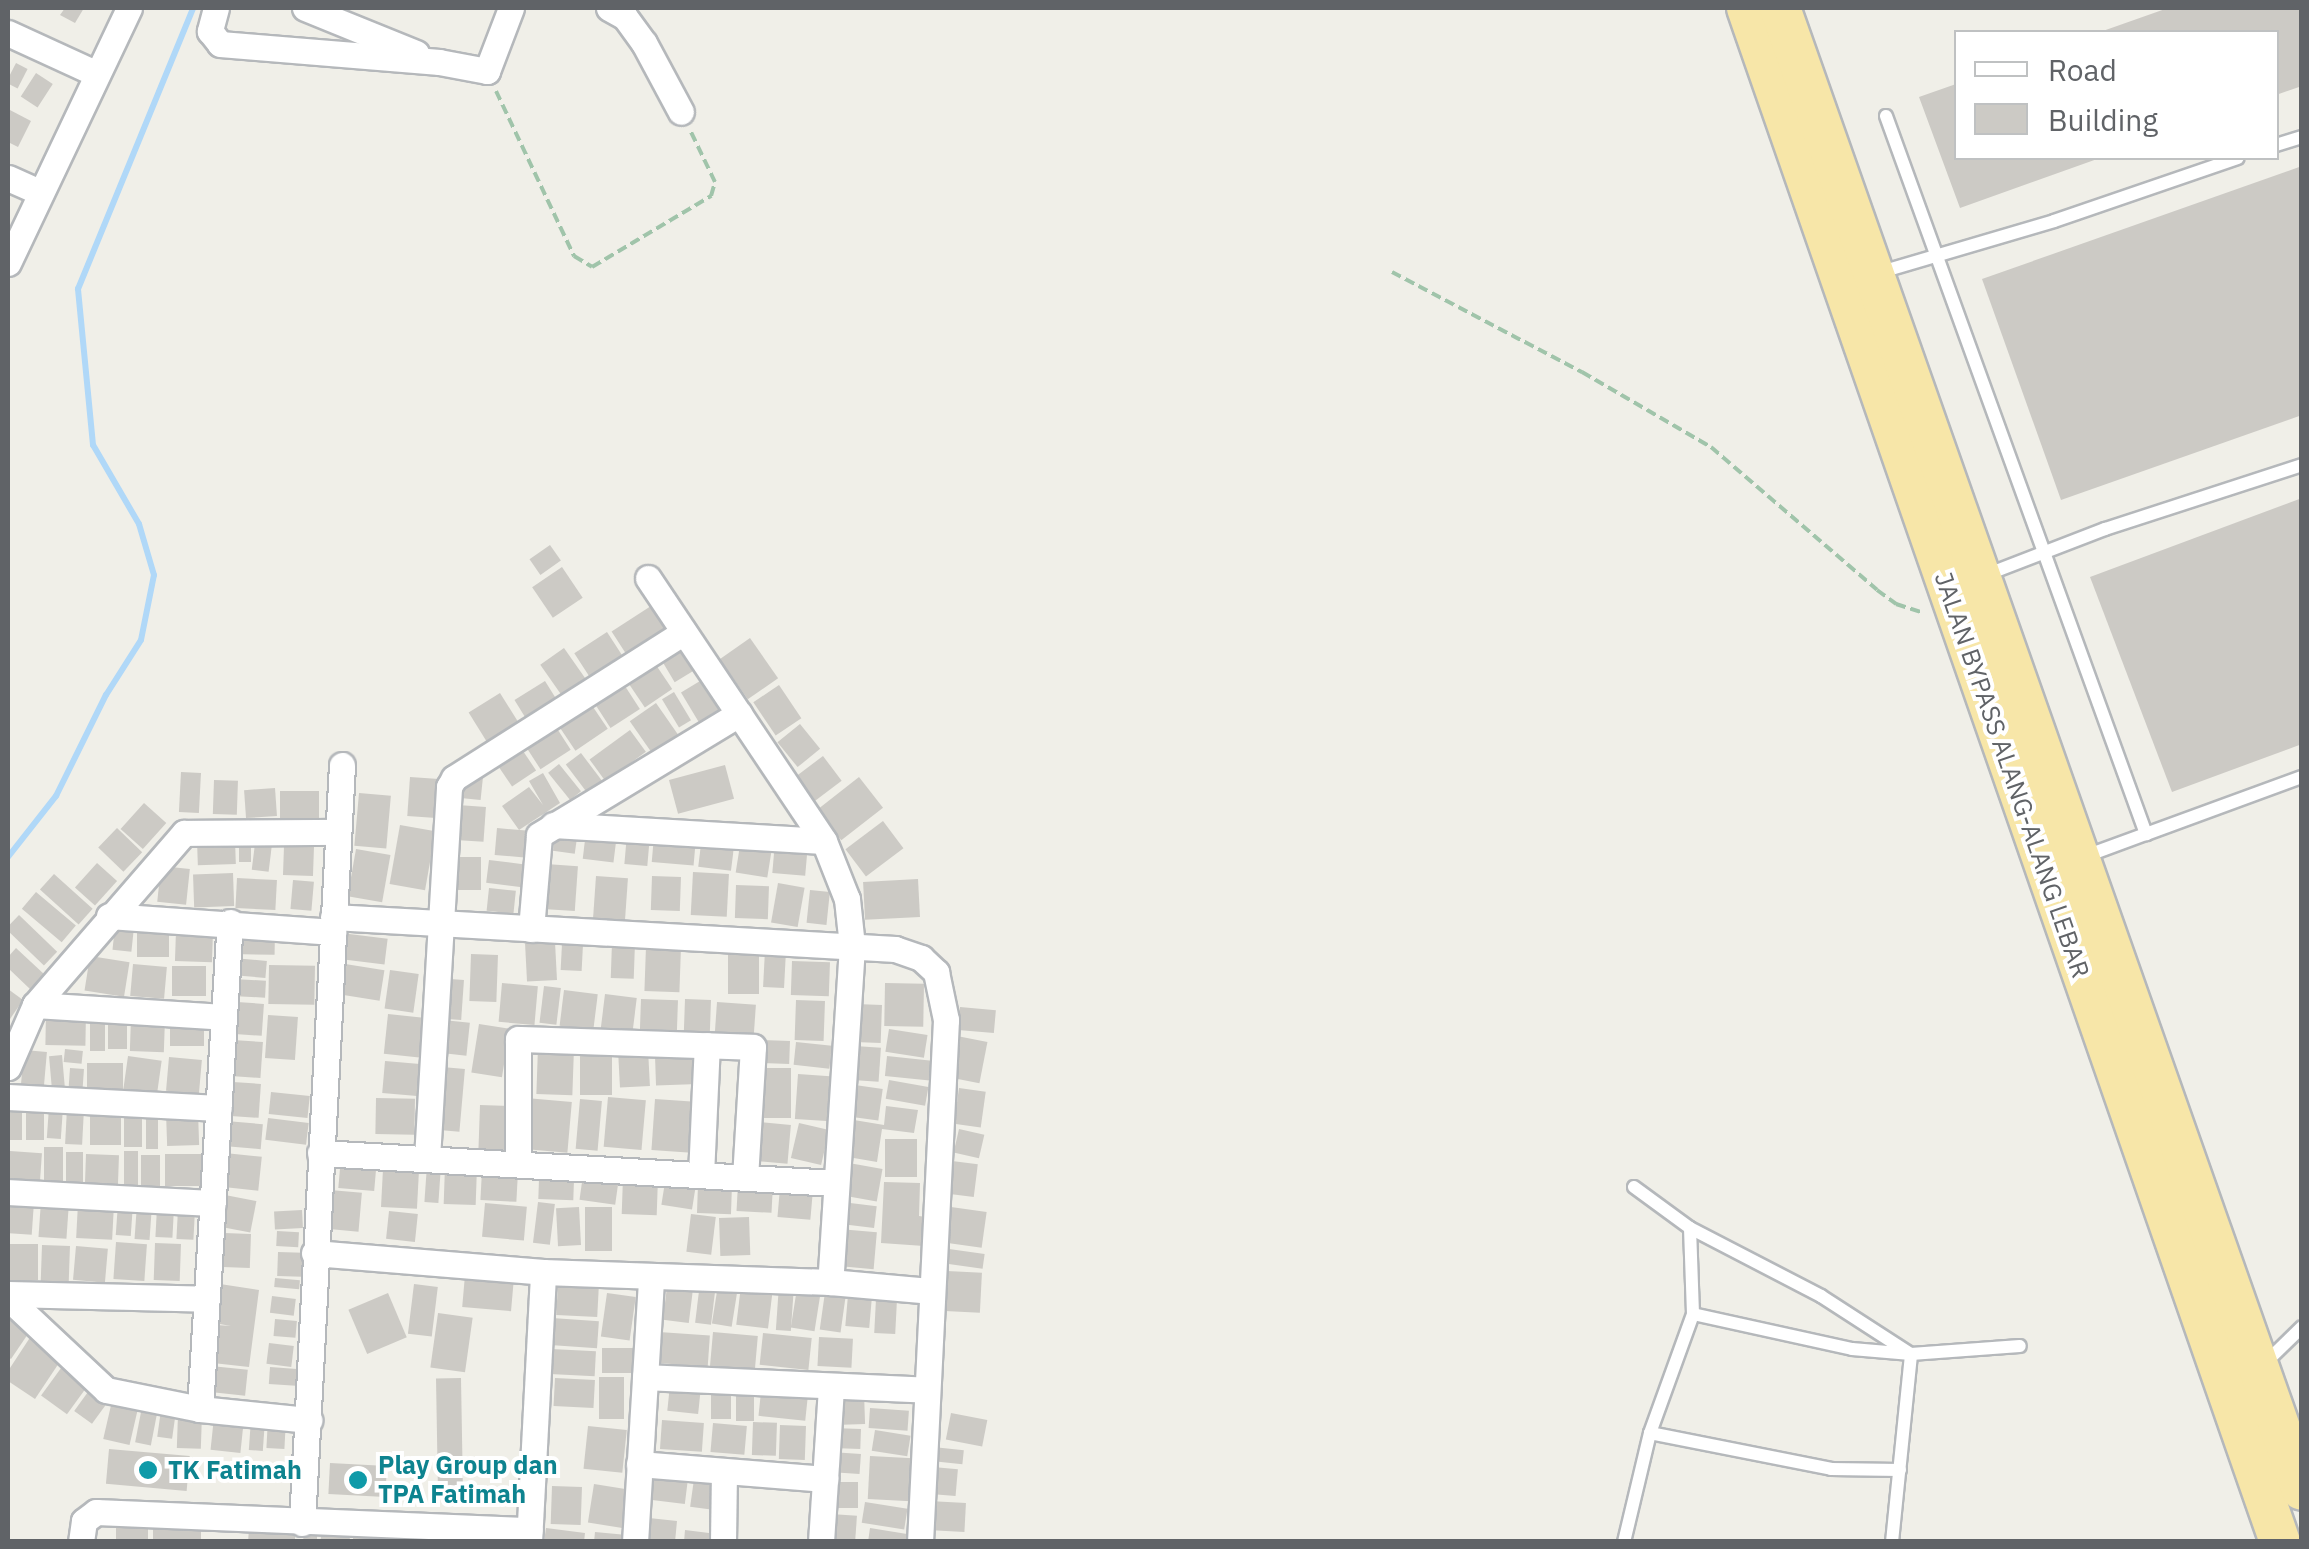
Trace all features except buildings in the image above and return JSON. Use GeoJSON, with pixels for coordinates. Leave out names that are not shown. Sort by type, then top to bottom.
{"type":"FeatureCollection","features":[{"type":"Feature","properties":{"kind":"highway","name":"JALAN BYPASS ALANG-ALANG LEBAR"},"geometry":{"type":"LineString","coordinates":[[1747,8],[1962,596],[2280,1542]]}},
{"type":"Feature","properties":{"kind":"highway","name":"JALAN BYPASS ALANG-ALANG LEBAR"},"geometry":{"type":"LineString","coordinates":[[1780,8],[1874,274],[1962,596],[2079,858],[2302,1490]]}},
{"type":"Feature","properties":{"kind":"street"},"geometry":{"type":"LineString","coordinates":[[8,263],[129,8]]}},
{"type":"Feature","properties":{"kind":"street"},"geometry":{"type":"LineString","coordinates":[[216,8],[210,30],[220,44],[439,62],[487,71],[511,8]]}},
{"type":"Feature","properties":{"kind":"street"},"geometry":{"type":"LineString","coordinates":[[305,8],[439,62]]}},
{"type":"Feature","properties":{"kind":"street"},"geometry":{"type":"LineString","coordinates":[[609,8],[625,17],[644,43],[681,112]]}},
{"type":"Feature","properties":{"kind":"street"},"geometry":{"type":"LineString","coordinates":[[8,33],[98,74]]}},
{"type":"Feature","properties":{"kind":"street"},"geometry":{"type":"LineString","coordinates":[[8,178],[41,193]]}},
{"type":"Feature","properties":{"kind":"street"},"geometry":{"type":"LineString","coordinates":[[648,578],[824,841],[848,899],[852,946],[830,1282]]}},
{"type":"Feature","properties":{"kind":"street"},"geometry":{"type":"LineString","coordinates":[[427,1158],[450,786],[454,778],[684,632]]}},
{"type":"Feature","properties":{"kind":"street"},"geometry":{"type":"LineString","coordinates":[[531,928],[539,835],[739,714]]}},
{"type":"Feature","properties":{"kind":"street"},"geometry":{"type":"LineString","coordinates":[[302,1523],[342,764]]}},
{"type":"Feature","properties":{"kind":"street"},"geometry":{"type":"LineString","coordinates":[[554,825],[824,841]]}},
{"type":"Feature","properties":{"kind":"street"},"geometry":{"type":"LineString","coordinates":[[8,1067],[35,1005],[176,840],[192,830],[338,832]]}},
{"type":"Feature","properties":{"kind":"street"},"geometry":{"type":"LineString","coordinates":[[109,916],[333,925],[442,923],[896,949],[922,958],[936,972],[946,1020],[920,1542]]}},
{"type":"Feature","properties":{"kind":"street"},"geometry":{"type":"LineString","coordinates":[[200,1409],[230,922]]}},
{"type":"Feature","properties":{"kind":"street"},"geometry":{"type":"LineString","coordinates":[[35,1005],[224,1017]]}},
{"type":"Feature","properties":{"kind":"street"},"geometry":{"type":"LineString","coordinates":[[518,1162],[518,1039],[707,1044],[752,1047],[746,1176]]}},
{"type":"Feature","properties":{"kind":"street"},"geometry":{"type":"LineString","coordinates":[[701,1175],[707,1044]]}},
{"type":"Feature","properties":{"kind":"street"},"geometry":{"type":"LineString","coordinates":[[8,1097],[219,1108]]}},
{"type":"Feature","properties":{"kind":"street"},"geometry":{"type":"LineString","coordinates":[[320,1153],[834,1184]]}},
{"type":"Feature","properties":{"kind":"street"},"geometry":{"type":"LineString","coordinates":[[8,1192],[213,1202]]}},
{"type":"Feature","properties":{"kind":"street"},"geometry":{"type":"LineString","coordinates":[[314,1252],[543,1272],[830,1282],[930,1291]]}},
{"type":"Feature","properties":{"kind":"street"},"geometry":{"type":"LineString","coordinates":[[81,1542],[84,1521],[96,1512],[530,1536],[543,1272]]}},
{"type":"Feature","properties":{"kind":"street"},"geometry":{"type":"LineString","coordinates":[[635,1542],[651,1277]]}},
{"type":"Feature","properties":{"kind":"street"},"geometry":{"type":"LineString","coordinates":[[8,1296],[207,1299]]}},
{"type":"Feature","properties":{"kind":"street"},"geometry":{"type":"LineString","coordinates":[[8,1296],[106,1390],[200,1409],[309,1420]]}},
{"type":"Feature","properties":{"kind":"street"},"geometry":{"type":"LineString","coordinates":[[645,1377],[926,1390]]}},
{"type":"Feature","properties":{"kind":"street"},"geometry":{"type":"LineString","coordinates":[[821,1542],[831,1386]]}},
{"type":"Feature","properties":{"kind":"street"},"geometry":{"type":"LineString","coordinates":[[639,1464],[825,1479]]}},
{"type":"Feature","properties":{"kind":"street"},"geometry":{"type":"LineString","coordinates":[[723,1542],[724,1472]]}},
{"type":"Feature","properties":{"kind":"lane"},"geometry":{"type":"LineString","coordinates":[[1886,116],[2146,834]]}},
{"type":"Feature","properties":{"kind":"lane"},"geometry":{"type":"LineString","coordinates":[[1874,274],[2054,220],[2232,160]]}},
{"type":"Feature","properties":{"kind":"lane"},"geometry":{"type":"LineString","coordinates":[[1962,596],[2042,552],[2302,465]]}},
{"type":"Feature","properties":{"kind":"lane"},"geometry":{"type":"LineString","coordinates":[[2079,858],[2302,777]]}},
{"type":"Feature","properties":{"kind":"lane"},"geometry":{"type":"LineString","coordinates":[[1634,1187],[1690,1228],[1821,1296],[1911,1354]]}},
{"type":"Feature","properties":{"kind":"lane"},"geometry":{"type":"LineString","coordinates":[[1624,1542],[1650,1433],[1694,1314],[1690,1228]]}},
{"type":"Feature","properties":{"kind":"lane"},"geometry":{"type":"LineString","coordinates":[[1694,1314],[1852,1348],[1911,1354],[2020,1346]]}},
{"type":"Feature","properties":{"kind":"lane"},"geometry":{"type":"LineString","coordinates":[[2259,1369],[2302,1327]]}},
{"type":"Feature","properties":{"kind":"lane"},"geometry":{"type":"LineString","coordinates":[[1892,1542],[1911,1354]]}},
{"type":"Feature","properties":{"kind":"lane"},"geometry":{"type":"LineString","coordinates":[[1650,1433],[1831,1469],[1900,1470]]}},
{"type":"Feature","properties":{"kind":"path"},"geometry":{"type":"LineString","coordinates":[[487,71],[574,256],[592,267],[715,190],[681,112]]}},
{"type":"Feature","properties":{"kind":"path"},"geometry":{"type":"LineString","coordinates":[[1392,272],[1582,372],[1711,448],[1896,604],[1962,596]]}},
{"type":"Feature","properties":{"kind":"waterway"},"geometry":{"type":"LineString","coordinates":[[8,857],[56,796],[106,695],[141,640],[154,575],[139,524],[93,445],[78,289],[193,8]]}},
{"type":"Feature","properties":{"kind":"place","name":"TK Fatimah"},"geometry":{"type":"Point","coordinates":[148,1470]}},
{"type":"Feature","properties":{"kind":"place","name":"Play Group dan TPA Fatimah"},"geometry":{"type":"Point","coordinates":[358,1480]}}]}
